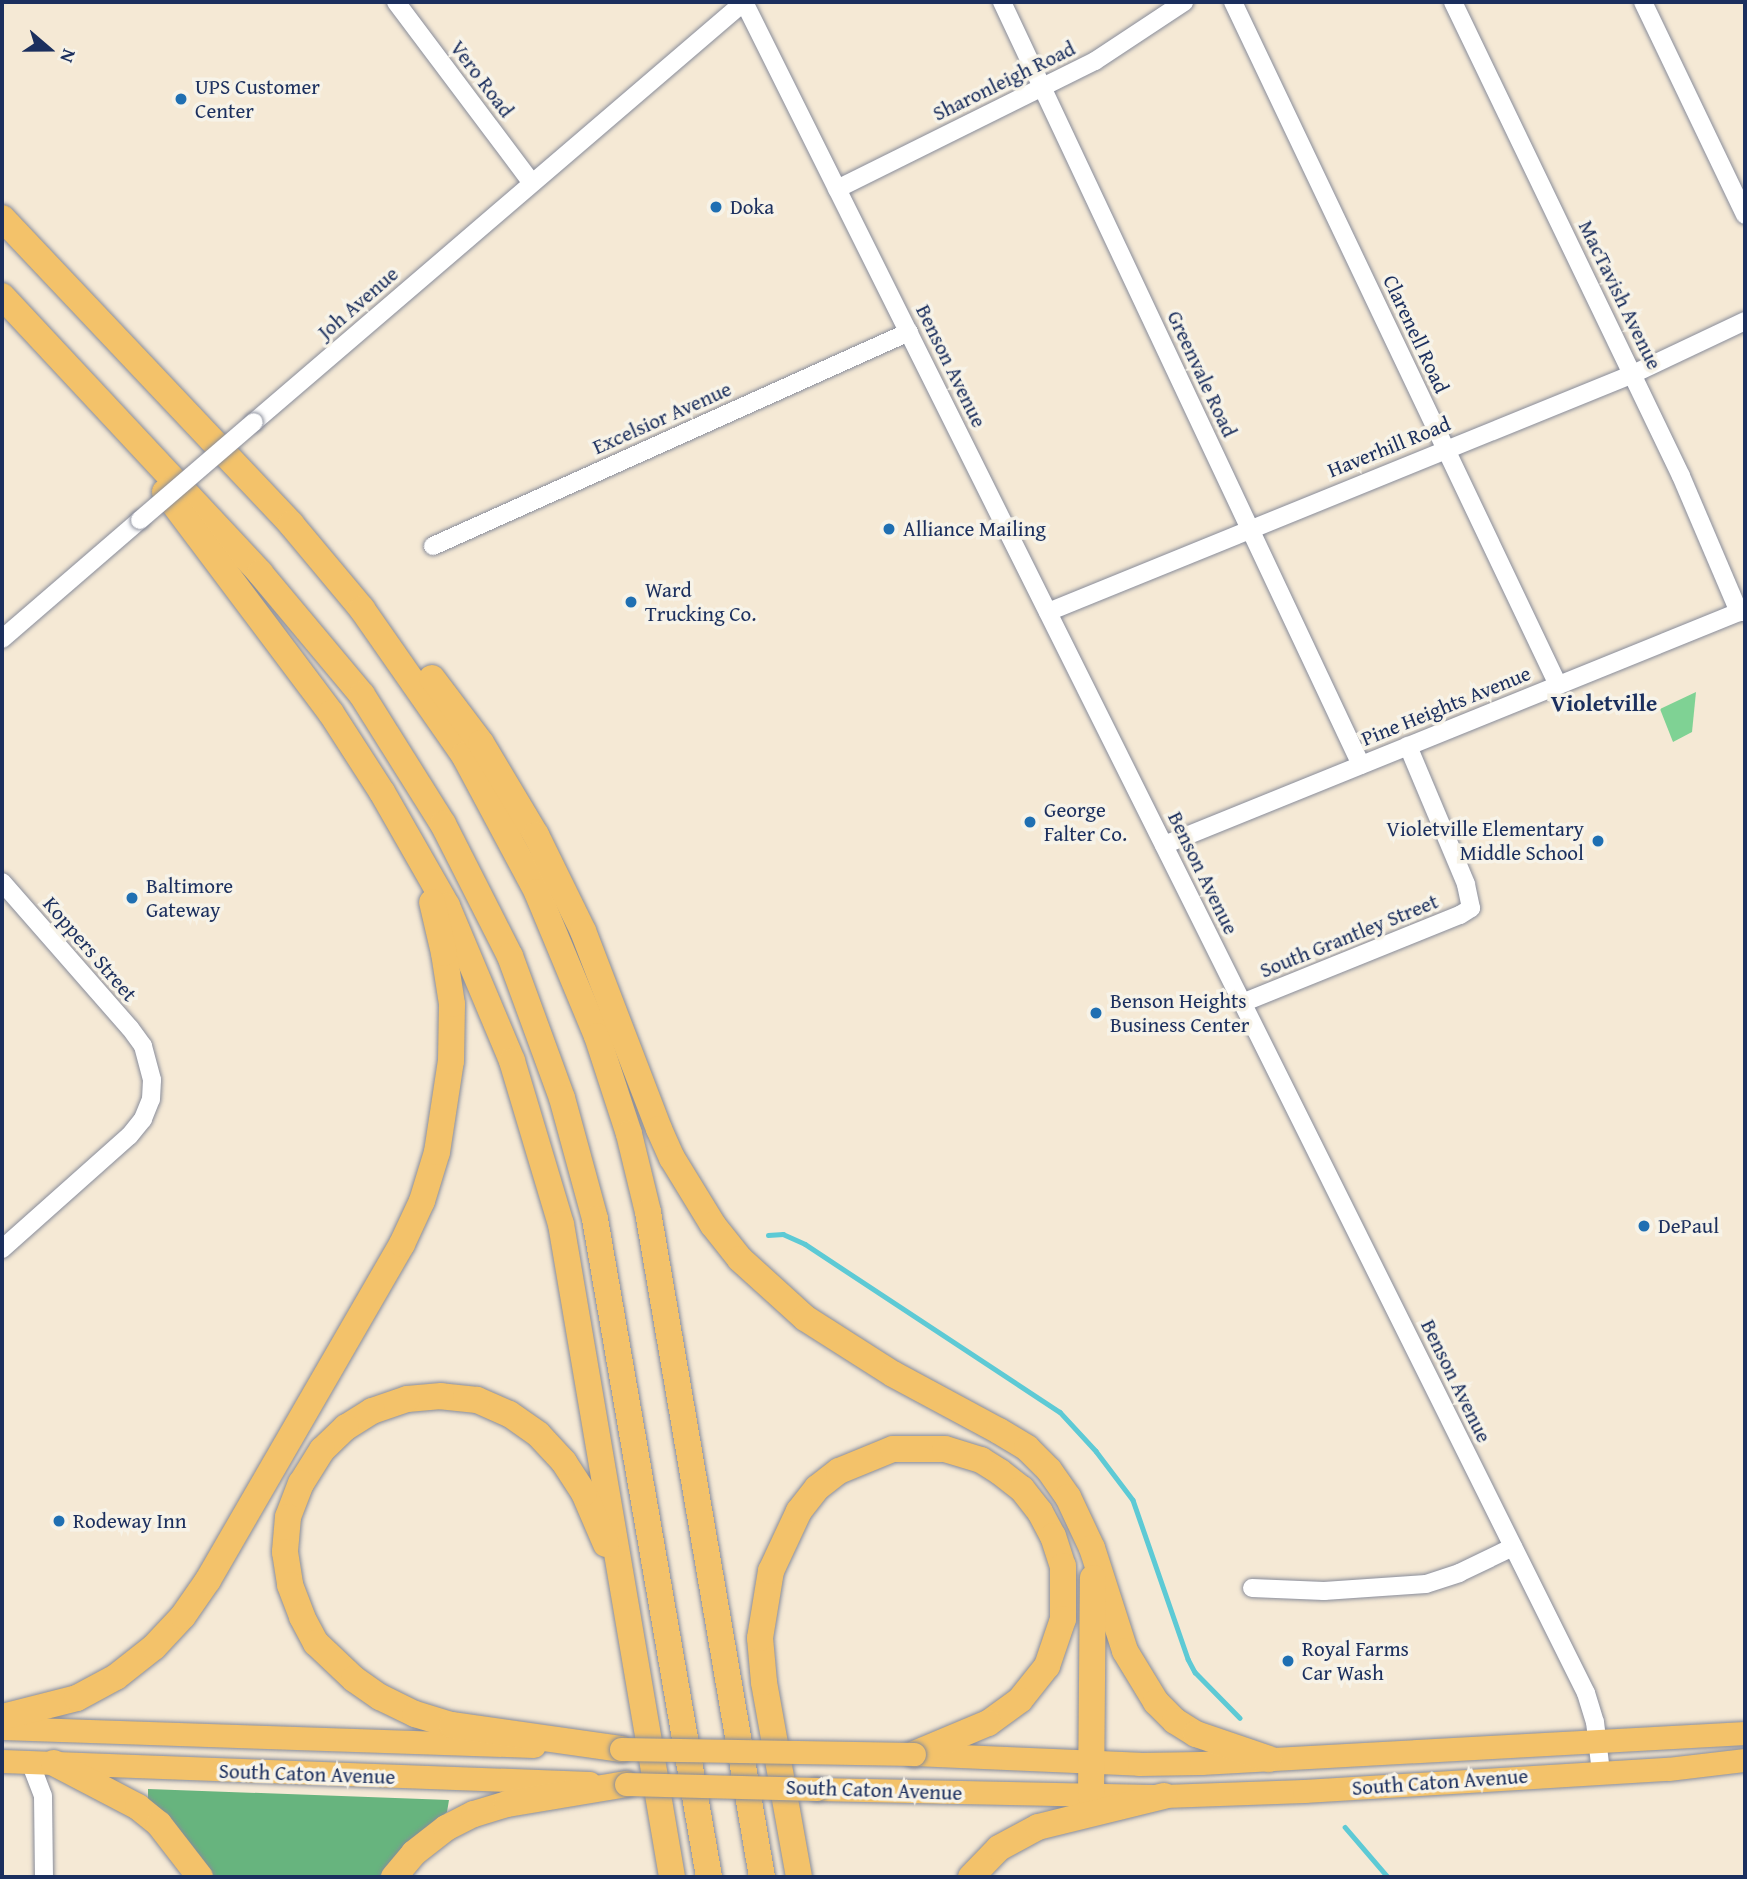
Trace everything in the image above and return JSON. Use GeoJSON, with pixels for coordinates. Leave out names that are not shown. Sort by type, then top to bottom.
{"type":"FeatureCollection","features":[{"type":"Feature","properties":{"kind":"highway"},"geometry":{"type":"LineString","coordinates":[[2,218],[191,416],[301,526],[370,602],[481,743],[561,884],[604,980],[672,1158],[713,1226],[740,1259],[805,1318],[893,1374],[1027,1448],[1049,1469],[1068,1497],[1092,1548],[1125,1651],[1156,1703],[1175,1721],[1196,1734],[1269,1759]]}},
{"type":"Feature","properties":{"kind":"highway"},"geometry":{"type":"LineString","coordinates":[[2,296],[260,573],[362,695],[443,824],[510,956],[562,1098],[595,1219],[709,1877]]}},
{"type":"Feature","properties":{"kind":"highway"},"geometry":{"type":"LineString","coordinates":[[75,374],[323,702],[382,792],[447,906],[476,968],[512,1061],[542,1152],[561,1224],[580,1323],[672,1877]]}},
{"type":"Feature","properties":{"kind":"highway"},"geometry":{"type":"LineString","coordinates":[[191,416],[328,567],[385,640],[436,713],[514,844],[559,940],[588,1012],[629,1134],[658,1260],[762,1877]]}},
{"type":"Feature","properties":{"kind":"highway"},"geometry":{"type":"LineString","coordinates":[[2,1717],[76,1698],[116,1677],[154,1647],[183,1616],[208,1580],[381,1281],[422,1201],[437,1152],[446,1105],[451,1061],[452,1004],[435,911],[412,853],[382,792]]}},
{"type":"Feature","properties":{"kind":"highway"},"geometry":{"type":"LineString","coordinates":[[621,1749],[452,1725],[415,1714],[354,1679],[316,1643],[302,1617],[290,1585],[285,1552],[288,1517],[301,1483],[315,1461],[346,1427],[372,1411],[407,1399],[441,1396],[477,1401],[509,1413],[538,1434],[564,1462],[584,1493],[602,1531],[629,1618]]}},
{"type":"Feature","properties":{"kind":"highway"},"geometry":{"type":"LineString","coordinates":[[799,1877],[764,1682],[760,1638],[771,1571],[799,1511],[817,1488],[839,1471],[893,1449],[945,1449],[981,1460],[1000,1472],[1022,1489],[1040,1512],[1053,1536],[1063,1566],[1063,1619],[1047,1666],[1020,1700],[988,1723],[914,1754]]}},
{"type":"Feature","properties":{"kind":"highway"},"geometry":{"type":"LineString","coordinates":[[1091,1796],[1092,1548]]}},
{"type":"Feature","properties":{"kind":"highway"},"geometry":{"type":"LineString","coordinates":[[42,1763],[138,1807],[159,1824],[200,1877]]}},
{"type":"Feature","properties":{"kind":"highway"},"geometry":{"type":"LineString","coordinates":[[394,1877],[424,1845],[446,1828],[474,1814],[507,1804],[626,1784]]}},
{"type":"Feature","properties":{"kind":"highway"},"geometry":{"type":"LineString","coordinates":[[971,1877],[999,1848],[1038,1827],[1164,1796]]}},
{"type":"Feature","properties":{"kind":"main road","name":"South Caton Avenue"},"geometry":{"type":"LineString","coordinates":[[2,1728],[275,1740],[914,1754],[1176,1763],[1745,1733]]}},
{"type":"Feature","properties":{"kind":"main road","name":"South Caton Avenue"},"geometry":{"type":"LineString","coordinates":[[2,1761],[626,1784],[1164,1796],[1304,1791],[1668,1769],[1745,1760]]}},
{"type":"Feature","properties":{"kind":"street","name":"Vero Road"},"geometry":{"type":"LineString","coordinates":[[396,2],[532,183]]}},
{"type":"Feature","properties":{"kind":"street","name":"Joh Avenue"},"geometry":{"type":"LineString","coordinates":[[2,639],[744,2]]}},
{"type":"Feature","properties":{"kind":"street","name":"Benson Avenue"},"geometry":{"type":"LineString","coordinates":[[744,2],[1586,1693],[1598,1741],[1601,1772]]}},
{"type":"Feature","properties":{"kind":"street","name":"Greenvale Road"},"geometry":{"type":"LineString","coordinates":[[1002,2],[1362,765]]}},
{"type":"Feature","properties":{"kind":"street","name":"Sharonleigh Road"},"geometry":{"type":"LineString","coordinates":[[837,188],[1043,89],[1095,61],[1184,2]]}},
{"type":"Feature","properties":{"kind":"street","name":"Clarenell Road"},"geometry":{"type":"LineString","coordinates":[[1233,2],[1558,685]]}},
{"type":"Feature","properties":{"kind":"street","name":"MacTavish Avenue"},"geometry":{"type":"LineString","coordinates":[[1454,2],[1633,374],[1742,612]]}},
{"type":"Feature","properties":{"kind":"street"},"geometry":{"type":"LineString","coordinates":[[1643,2],[1745,215]]}},
{"type":"Feature","properties":{"kind":"street","name":"Haverhill Road"},"geometry":{"type":"LineString","coordinates":[[1048,612],[1445,448],[1633,374],[1745,321]]}},
{"type":"Feature","properties":{"kind":"street","name":"Excelsior Avenue"},"geometry":{"type":"LineString","coordinates":[[433,546],[909,332]]}},
{"type":"Feature","properties":{"kind":"street","name":"Pine Heights Avenue"},"geometry":{"type":"LineString","coordinates":[[1164,845],[1742,612]]}},
{"type":"Feature","properties":{"kind":"street","name":"South Grantley Street"},"geometry":{"type":"LineString","coordinates":[[1242,1003],[1460,915],[1471,908],[1466,884],[1408,746]]}},
{"type":"Feature","properties":{"kind":"street","name":"Koppers Street"},"geometry":{"type":"LineString","coordinates":[[2,882],[143,1046],[152,1080],[151,1099],[143,1119],[129,1136],[2,1249]]}},
{"type":"Feature","properties":{"kind":"street"},"geometry":{"type":"LineString","coordinates":[[1252,1588],[1324,1591],[1426,1584],[1459,1573],[1513,1547]]}},
{"type":"Feature","properties":{"kind":"street"},"geometry":{"type":"LineString","coordinates":[[42,1763],[44,1877]]}},
{"type":"Feature","properties":{"kind":"green space"},"geometry":{"type":"Polygon","coordinates":[[[1696,692],[1692,732],[1673,742],[1660,709],[1696,692]]]}},
{"type":"Feature","properties":{"kind":"green space"},"geometry":{"type":"Polygon","coordinates":[[[148,1789],[449,1800],[447,1812],[406,1843],[379,1877],[211,1877],[148,1802],[148,1789]]]}},
{"type":"Feature","properties":{"kind":"waterway"},"geometry":{"type":"LineString","coordinates":[[768,1235],[783,1234],[805,1244],[1060,1412],[1096,1451],[1133,1500],[1188,1659],[1195,1672],[1240,1718]]}},
{"type":"Feature","properties":{"kind":"waterway"},"geometry":{"type":"LineString","coordinates":[[1345,1827],[1388,1877]]}},
{"type":"Feature","properties":{"kind":"place","name":"UPS Customer Center"},"geometry":{"type":"Point","coordinates":[181,99]}},
{"type":"Feature","properties":{"kind":"place","name":"Doka"},"geometry":{"type":"Point","coordinates":[716,207]}},
{"type":"Feature","properties":{"kind":"place","name":"Alliance Mailing"},"geometry":{"type":"Point","coordinates":[889,529]}},
{"type":"Feature","properties":{"kind":"place","name":"Ward Trucking Co."},"geometry":{"type":"Point","coordinates":[631,602]}},
{"type":"Feature","properties":{"kind":"place","name":"George Falter Co."},"geometry":{"type":"Point","coordinates":[1030,822]}},
{"type":"Feature","properties":{"kind":"place","name":"Violetville Elementary Middle School"},"geometry":{"type":"Point","coordinates":[1598,841]}},
{"type":"Feature","properties":{"kind":"place","name":"Baltimore Gateway"},"geometry":{"type":"Point","coordinates":[132,898]}},
{"type":"Feature","properties":{"kind":"place","name":"Benson Heights Business Center"},"geometry":{"type":"Point","coordinates":[1096,1013]}},
{"type":"Feature","properties":{"kind":"place","name":"DePaul"},"geometry":{"type":"Point","coordinates":[1644,1226]}},
{"type":"Feature","properties":{"kind":"place","name":"Rodeway Inn"},"geometry":{"type":"Point","coordinates":[59,1521]}},
{"type":"Feature","properties":{"kind":"place","name":"Royal Farms Car Wash"},"geometry":{"type":"Point","coordinates":[1288,1661]}},
{"type":"Feature","properties":{"kind":"district","name":"Violetville"},"geometry":{"type":"Point","coordinates":[1604,703]}}]}
